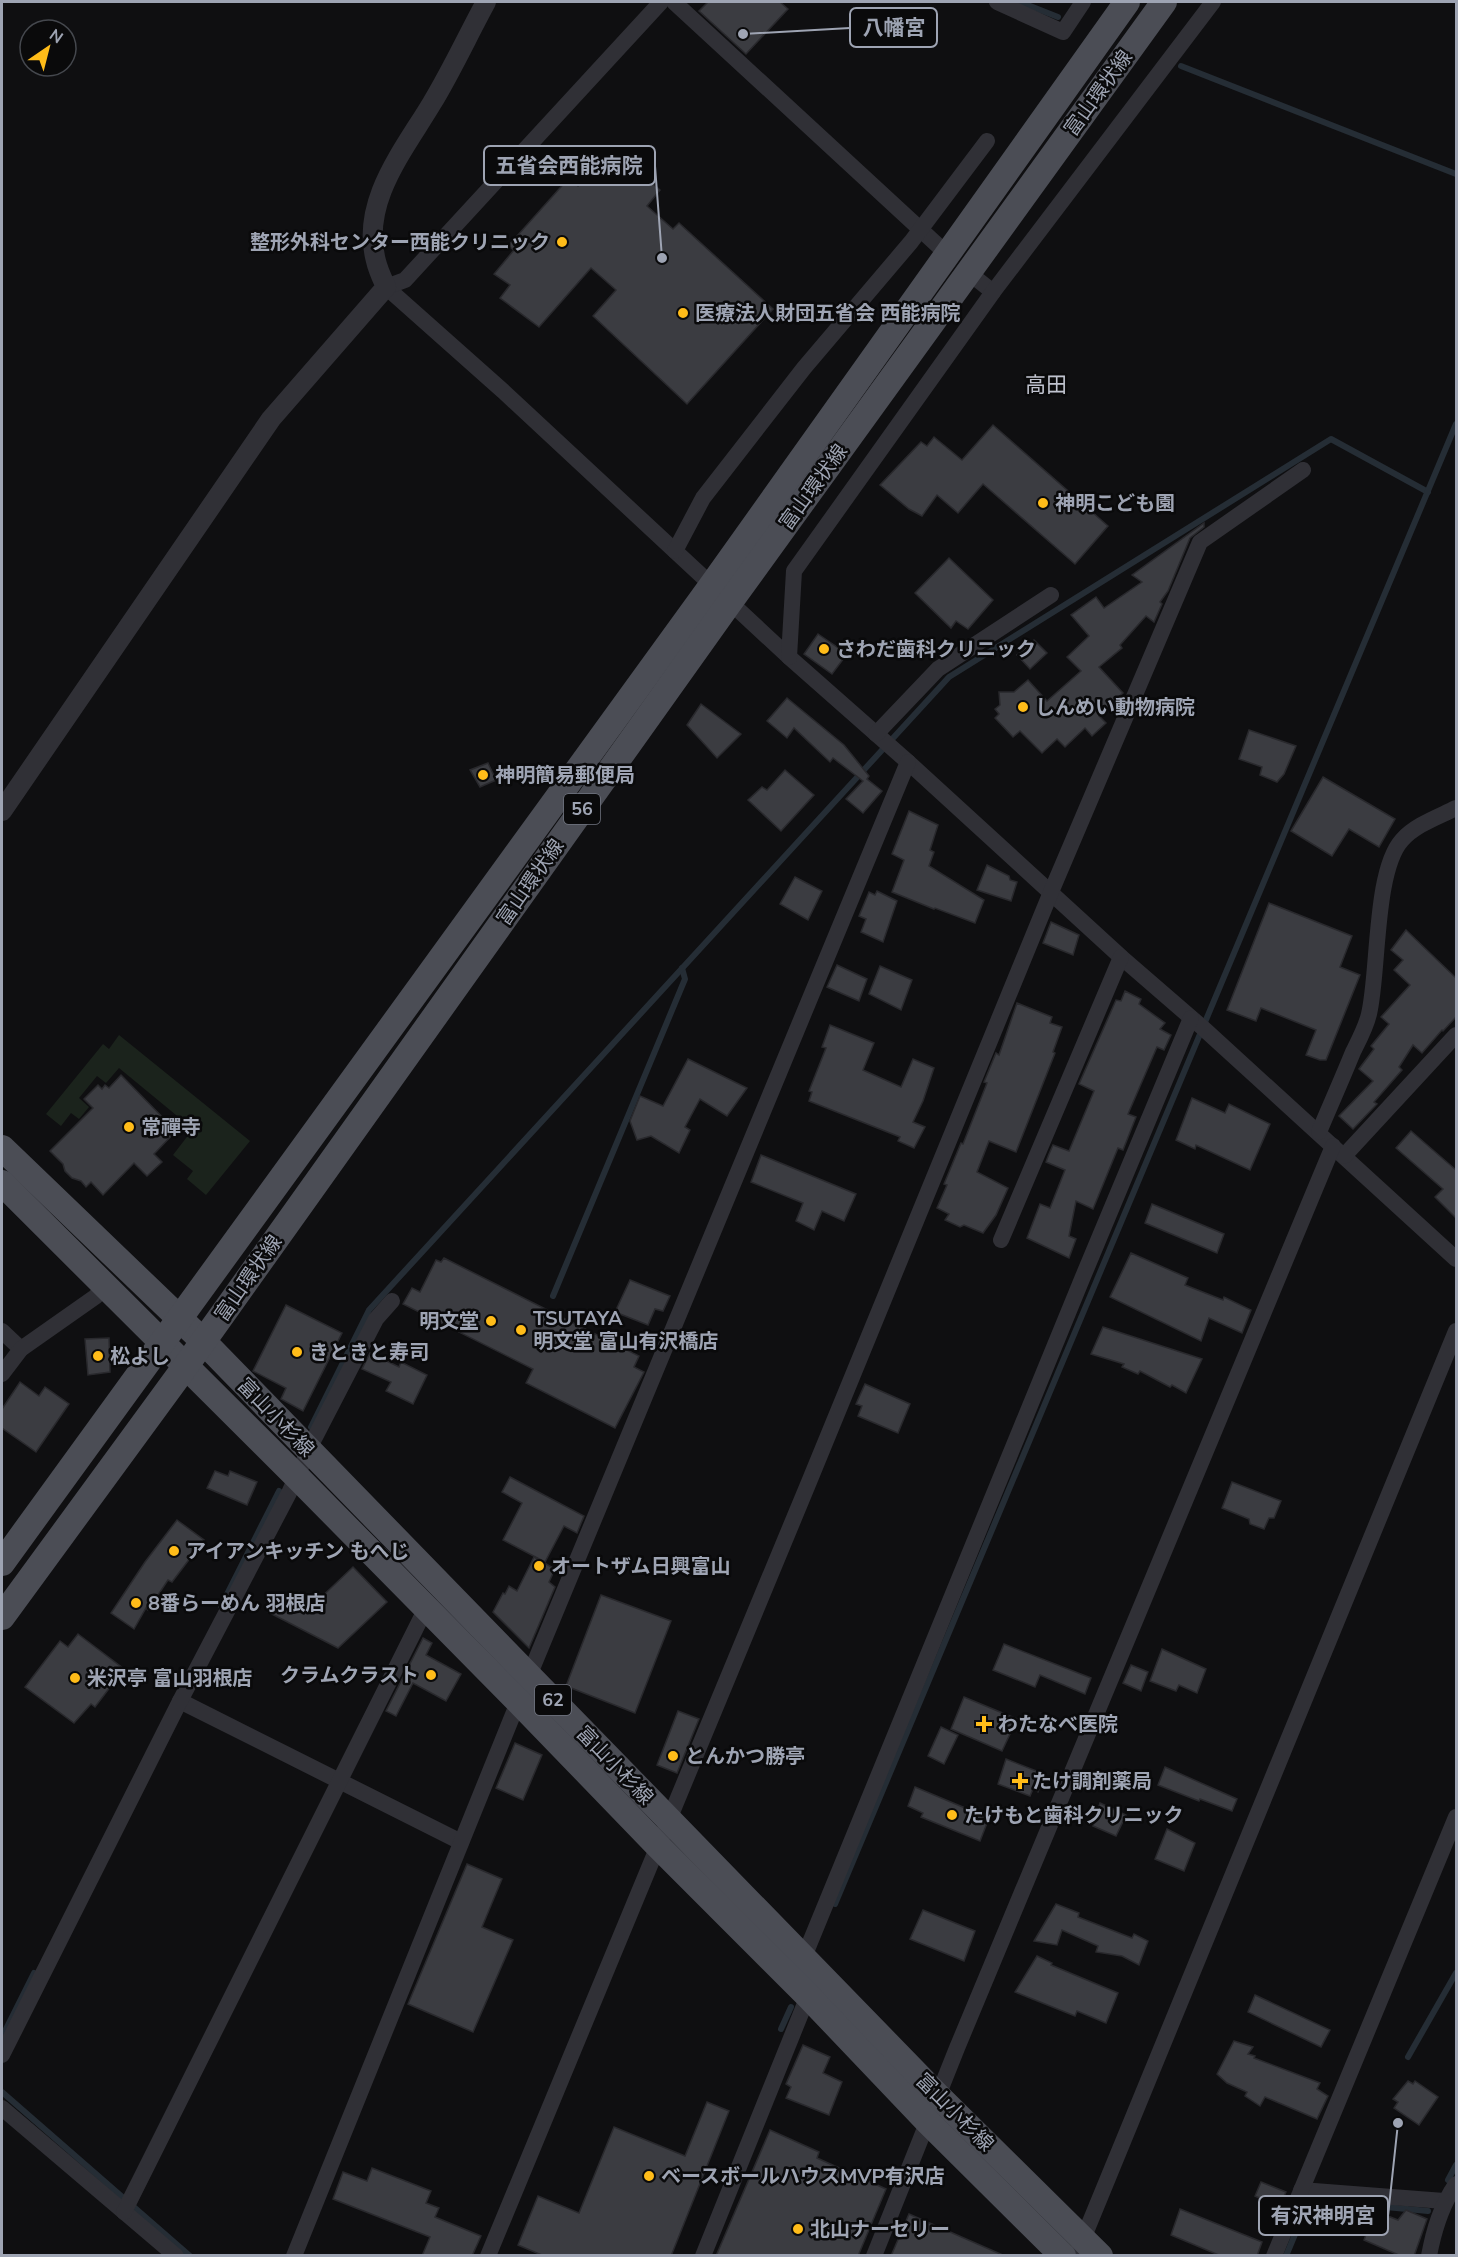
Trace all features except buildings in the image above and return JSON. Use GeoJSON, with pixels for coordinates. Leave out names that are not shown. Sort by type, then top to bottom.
{"type":"FeatureCollection","features":[{"type":"Feature","properties":{"kind":"main road","name":"富山環状線"},"geometry":{"type":"LineString","coordinates":[[2,1617],[185,1367],[721,593],[947,254],[1127,2]]}},
{"type":"Feature","properties":{"kind":"main road","name":"富山環状線"},"geometry":{"type":"LineString","coordinates":[[2,1563],[180,1318],[721,593],[968,272],[1164,2]]}},
{"type":"Feature","properties":{"kind":"main road","name":"富山小杉線"},"geometry":{"type":"LineString","coordinates":[[2,1148],[203,1341],[1087,2250]]}},
{"type":"Feature","properties":{"kind":"main road","name":"富山小杉線"},"geometry":{"type":"LineString","coordinates":[[2,1183],[519,1701],[928,2122],[1063,2256]]}},
{"type":"Feature","properties":{"kind":"street"},"geometry":{"type":"LineString","coordinates":[[486,2],[433,101],[398,156],[379,196],[373,228],[375,260],[386,287],[789,657],[909,762],[1456,1259]]}},
{"type":"Feature","properties":{"kind":"street"},"geometry":{"type":"LineString","coordinates":[[2,811],[271,419],[386,287],[405,280],[661,2]]}},
{"type":"Feature","properties":{"kind":"street"},"geometry":{"type":"LineString","coordinates":[[674,2],[947,254]]}},
{"type":"Feature","properties":{"kind":"street"},"geometry":{"type":"LineString","coordinates":[[997,2],[1063,32],[1083,2]]}},
{"type":"Feature","properties":{"kind":"street"},"geometry":{"type":"LineString","coordinates":[[789,657],[794,571],[993,292],[1213,2]]}},
{"type":"Feature","properties":{"kind":"street"},"geometry":{"type":"LineString","coordinates":[[675,551],[703,498],[804,368],[920,230],[987,141]]}},
{"type":"Feature","properties":{"kind":"street"},"geometry":{"type":"LineString","coordinates":[[968,272],[993,292]]}},
{"type":"Feature","properties":{"kind":"street"},"geometry":{"type":"LineString","coordinates":[[488,2256],[1051,892],[1200,542],[1303,470]]}},
{"type":"Feature","properties":{"kind":"street"},"geometry":{"type":"LineString","coordinates":[[876,734],[938,669],[1051,595]]}},
{"type":"Feature","properties":{"kind":"street"},"geometry":{"type":"LineString","coordinates":[[294,2256],[519,1701],[909,762]]}},
{"type":"Feature","properties":{"kind":"street"},"geometry":{"type":"LineString","coordinates":[[1318,1132],[1368,1018],[1373,995],[1379,923],[1387,872],[1401,841],[1415,829],[1456,808]]}},
{"type":"Feature","properties":{"kind":"street"},"geometry":{"type":"LineString","coordinates":[[1001,1240],[1121,957]]}},
{"type":"Feature","properties":{"kind":"street"},"geometry":{"type":"LineString","coordinates":[[804,1957],[1086,1268],[1191,1018]]}},
{"type":"Feature","properties":{"kind":"street"},"geometry":{"type":"LineString","coordinates":[[874,2256],[938,2096],[1338,1151],[1456,1035]]}},
{"type":"Feature","properties":{"kind":"street"},"geometry":{"type":"LineString","coordinates":[[2,1374],[21,1349],[106,1287]]}},
{"type":"Feature","properties":{"kind":"street"},"geometry":{"type":"LineString","coordinates":[[2,2055],[376,1319],[392,1301]]}},
{"type":"Feature","properties":{"kind":"street"},"geometry":{"type":"LineString","coordinates":[[2,1331],[21,1349]]}},
{"type":"Feature","properties":{"kind":"street"},"geometry":{"type":"LineString","coordinates":[[1087,2250],[1456,1331]]}},
{"type":"Feature","properties":{"kind":"street"},"geometry":{"type":"LineString","coordinates":[[124,2212],[426,1608]]}},
{"type":"Feature","properties":{"kind":"street"},"geometry":{"type":"LineString","coordinates":[[180,1701],[461,1842]]}},
{"type":"Feature","properties":{"kind":"street"},"geometry":{"type":"LineString","coordinates":[[1274,2256],[1456,1817]]}},
{"type":"Feature","properties":{"kind":"street"},"geometry":{"type":"LineString","coordinates":[[703,2256],[808,1996]]}},
{"type":"Feature","properties":{"kind":"street"},"geometry":{"type":"LineString","coordinates":[[2,2108],[176,2256]]}},
{"type":"Feature","properties":{"kind":"street"},"geometry":{"type":"LineString","coordinates":[[1429,2256],[1444,2201],[1456,2184]]}},
{"type":"Feature","properties":{"kind":"street"},"geometry":{"type":"LineString","coordinates":[[1301,2190],[1444,2201]]}},
{"type":"Feature","properties":{"kind":"shaded area"},"geometry":{"type":"Polygon","coordinates":[[[119,1035],[250,1141],[206,1195],[187,1179],[193,1171],[173,1155],[193,1129],[119,1068],[106,1083],[97,1076],[79,1098],[89,1107],[79,1119],[71,1113],[61,1126],[46,1114],[103,1044],[109,1049],[119,1035]]]}},
{"type":"Feature","properties":{"kind":"waterway"},"geometry":{"type":"LineString","coordinates":[[1020,2],[1058,17]]}},
{"type":"Feature","properties":{"kind":"waterway"},"geometry":{"type":"LineString","coordinates":[[1181,66],[1456,174]]}},
{"type":"Feature","properties":{"kind":"waterway"},"geometry":{"type":"LineString","coordinates":[[835,1904],[1456,424]]}},
{"type":"Feature","properties":{"kind":"waterway"},"geometry":{"type":"LineString","coordinates":[[311,1427],[369,1310],[949,677],[1331,439],[1428,492]]}},
{"type":"Feature","properties":{"kind":"waterway"},"geometry":{"type":"LineString","coordinates":[[553,1296],[685,979],[682,968]]}},
{"type":"Feature","properties":{"kind":"waterway"},"geometry":{"type":"LineString","coordinates":[[221,1606],[279,1491]]}},
{"type":"Feature","properties":{"kind":"waterway"},"geometry":{"type":"LineString","coordinates":[[2,2037],[34,1973]]}},
{"type":"Feature","properties":{"kind":"waterway"},"geometry":{"type":"LineString","coordinates":[[1408,2057],[1456,1973]]}},
{"type":"Feature","properties":{"kind":"waterway"},"geometry":{"type":"LineString","coordinates":[[781,2029],[791,2007]]}},
{"type":"Feature","properties":{"kind":"waterway"},"geometry":{"type":"LineString","coordinates":[[2,2092],[190,2256]]}},
{"type":"Feature","properties":{"kind":"waterway"},"geometry":{"type":"LineString","coordinates":[[1448,2180],[1456,2165]]}},
{"type":"Feature","properties":{"kind":"waterway"},"geometry":{"type":"LineString","coordinates":[[1286,2256],[1306,2208],[1312,2200],[1428,2211]]}},
{"type":"Feature","properties":{"kind":"place","name":"八幡宮"},"geometry":{"type":"Point","coordinates":[743,34]}},
{"type":"Feature","properties":{"kind":"place","name":"整形外科センター西能クリニック"},"geometry":{"type":"Point","coordinates":[562,242]}},
{"type":"Feature","properties":{"kind":"place","name":"五省会西能病院"},"geometry":{"type":"Point","coordinates":[662,258]}},
{"type":"Feature","properties":{"kind":"place","name":"医療法人財団五省会 西能病院"},"geometry":{"type":"Point","coordinates":[683,313]}},
{"type":"Feature","properties":{"kind":"place","name":"神明こども園"},"geometry":{"type":"Point","coordinates":[1043,503]}},
{"type":"Feature","properties":{"kind":"place","name":"さわだ歯科クリニック"},"geometry":{"type":"Point","coordinates":[824,649]}},
{"type":"Feature","properties":{"kind":"place","name":"しんめい動物病院"},"geometry":{"type":"Point","coordinates":[1023,707]}},
{"type":"Feature","properties":{"kind":"place","name":"神明簡易郵便局"},"geometry":{"type":"Point","coordinates":[483,775]}},
{"type":"Feature","properties":{"kind":"place","name":"常禪寺"},"geometry":{"type":"Point","coordinates":[129,1127]}},
{"type":"Feature","properties":{"kind":"place","name":"明文堂"},"geometry":{"type":"Point","coordinates":[491,1321]}},
{"type":"Feature","properties":{"kind":"place","name":"TSUTAYA 明文堂 富山有沢橋店"},"geometry":{"type":"Point","coordinates":[521,1330]}},
{"type":"Feature","properties":{"kind":"place","name":"きときと寿司"},"geometry":{"type":"Point","coordinates":[297,1352]}},
{"type":"Feature","properties":{"kind":"place","name":"松よし"},"geometry":{"type":"Point","coordinates":[98,1356]}},
{"type":"Feature","properties":{"kind":"place","name":"アイアンキッチン もへじ"},"geometry":{"type":"Point","coordinates":[174,1551]}},
{"type":"Feature","properties":{"kind":"place","name":"オートザム日興富山"},"geometry":{"type":"Point","coordinates":[539,1566]}},
{"type":"Feature","properties":{"kind":"place","name":"8番らーめん 羽根店"},"geometry":{"type":"Point","coordinates":[136,1603]}},
{"type":"Feature","properties":{"kind":"place","name":"クラムクラスト"},"geometry":{"type":"Point","coordinates":[431,1675]}},
{"type":"Feature","properties":{"kind":"place","name":"米沢亭 富山羽根店"},"geometry":{"type":"Point","coordinates":[75,1678]}},
{"type":"Feature","properties":{"kind":"place","name":"わたなべ医院"},"geometry":{"type":"Point","coordinates":[984,1724]}},
{"type":"Feature","properties":{"kind":"place","name":"とんかつ勝亭"},"geometry":{"type":"Point","coordinates":[673,1756]}},
{"type":"Feature","properties":{"kind":"place","name":"たけ調剤薬局"},"geometry":{"type":"Point","coordinates":[1020,1781]}},
{"type":"Feature","properties":{"kind":"place","name":"たけもと歯科クリニック"},"geometry":{"type":"Point","coordinates":[952,1815]}},
{"type":"Feature","properties":{"kind":"place","name":"有沢神明宮"},"geometry":{"type":"Point","coordinates":[1398,2123]}},
{"type":"Feature","properties":{"kind":"place","name":"ベースボールハウスMVP有沢店"},"geometry":{"type":"Point","coordinates":[649,2176]}},
{"type":"Feature","properties":{"kind":"place","name":"北山ナーセリー"},"geometry":{"type":"Point","coordinates":[798,2229]}},
{"type":"Feature","properties":{"kind":"district","name":"高田"},"geometry":{"type":"Point","coordinates":[1046,385]}}]}
